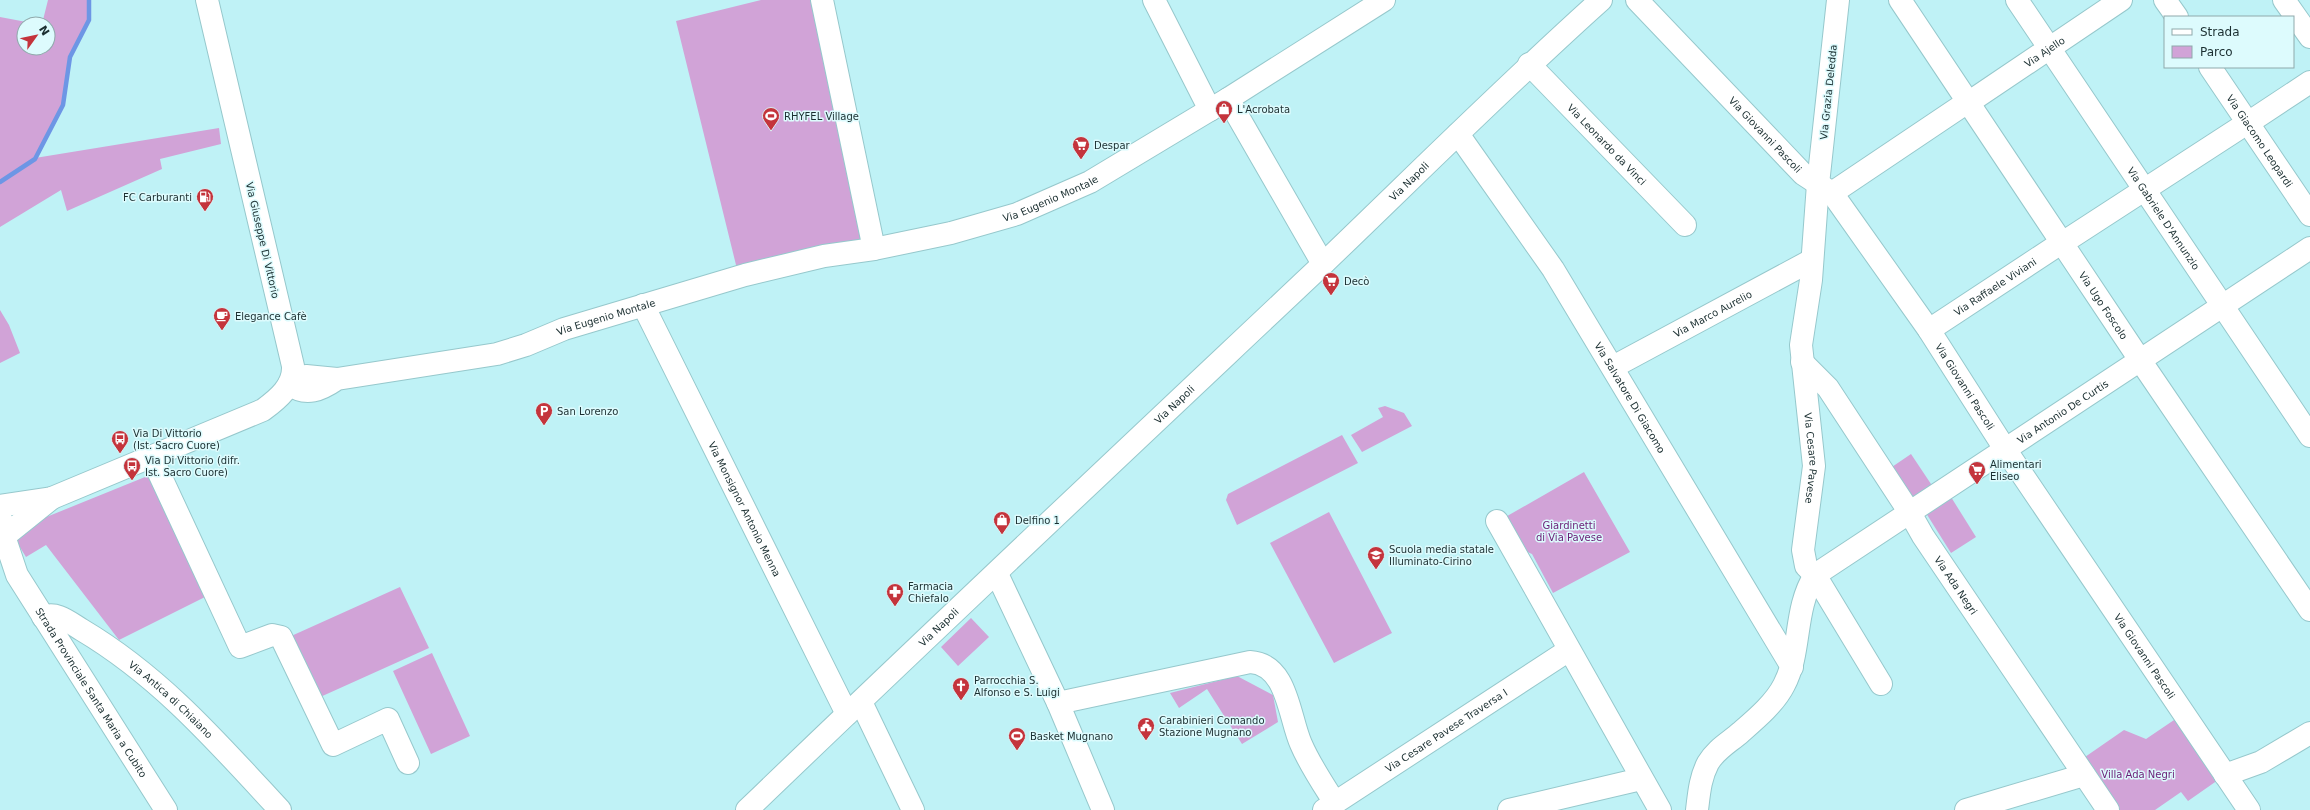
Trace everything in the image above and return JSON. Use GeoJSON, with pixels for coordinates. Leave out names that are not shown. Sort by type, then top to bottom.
{"type":"FeatureCollection","features":[{"type":"Feature","properties":{"kind":"street","name":"Via Giuseppe Di Vittorio"},"geometry":{"type":"LineString","coordinates":[[207,0],[292,366],[292,376],[289,384]]}},
{"type":"Feature","properties":{"kind":"street"},"geometry":{"type":"LineString","coordinates":[[822,0],[874,249]]}},
{"type":"Feature","properties":{"kind":"street"},"geometry":{"type":"LineString","coordinates":[[1154,0],[1219,104],[1323,264]]}},
{"type":"Feature","properties":{"kind":"street","name":"Via Eugenio Montale"},"geometry":{"type":"LineString","coordinates":[[289,384],[306,392],[316,390],[337,379],[497,354],[526,345],[564,330],[643,305],[780,266],[824,256],[874,249],[951,233],[1016,214],[1090,182],[1219,104],[1384,0]]}},
{"type":"Feature","properties":{"kind":"street","name":"Via Napoli"},"geometry":{"type":"LineString","coordinates":[[747,810],[997,574],[1142,433],[1323,264],[1529,64],[1601,0]]}},
{"type":"Feature","properties":{"kind":"street","name":"Via Giovanni Pascoli"},"geometry":{"type":"LineString","coordinates":[[1637,0],[1803,174],[1825,188],[1929,330],[2005,449],[2249,810]]}},
{"type":"Feature","properties":{"kind":"street","name":"Via Grazia Deledda"},"geometry":{"type":"LineString","coordinates":[[1825,188],[1838,0]]}},
{"type":"Feature","properties":{"kind":"street","name":"Via Ugo Foscolo"},"geometry":{"type":"LineString","coordinates":[[1900,0],[1964,105],[2064,242],[2140,360],[2310,610]]}},
{"type":"Feature","properties":{"kind":"street","name":"Via Gabriele D'Annunzio"},"geometry":{"type":"LineString","coordinates":[[2016,0],[2310,436]]}},
{"type":"Feature","properties":{"kind":"street","name":"Via Ajello"},"geometry":{"type":"LineString","coordinates":[[1825,188],[1964,105],[2050,49],[2121,0]]}},
{"type":"Feature","properties":{"kind":"street"},"geometry":{"type":"LineString","coordinates":[[2165,0],[2176,16]]}},
{"type":"Feature","properties":{"kind":"street"},"geometry":{"type":"LineString","coordinates":[[2284,0],[2310,37]]}},
{"type":"Feature","properties":{"kind":"street","name":"Via Leonardo da Vinci"},"geometry":{"type":"LineString","coordinates":[[1529,64],[1685,226]]}},
{"type":"Feature","properties":{"kind":"street","name":"Via Giacomo Leopardi"},"geometry":{"type":"LineString","coordinates":[[2211,68],[2243,126],[2310,215]]}},
{"type":"Feature","properties":{"kind":"street","name":"Via Raffaele Viviani"},"geometry":{"type":"LineString","coordinates":[[1929,330],[2310,82]]}},
{"type":"Feature","properties":{"kind":"street","name":"Via Salvatore Di Giacomo"},"geometry":{"type":"LineString","coordinates":[[1458,134],[1553,269],[1792,667]]}},
{"type":"Feature","properties":{"kind":"street","name":"Via Cesare Pavese"},"geometry":{"type":"LineString","coordinates":[[1825,188],[1812,260],[1801,345],[1814,466],[1802,550],[1806,566],[1815,575],[1882,684]]}},
{"type":"Feature","properties":{"kind":"street","name":"Via Antonio De Curtis"},"geometry":{"type":"LineString","coordinates":[[1815,575],[2310,248]]}},
{"type":"Feature","properties":{"kind":"street","name":"Via Marco Aurelio"},"geometry":{"type":"LineString","coordinates":[[1613,367],[1812,260]]}},
{"type":"Feature","properties":{"kind":"street","name":"Via Monsignor Antonio Menna"},"geometry":{"type":"LineString","coordinates":[[643,305],[854,708],[913,810]]}},
{"type":"Feature","properties":{"kind":"street","name":"Via Ada Negri"},"geometry":{"type":"LineString","coordinates":[[1802,362],[1828,388],[1910,513],[1923,536],[2108,810]]}},
{"type":"Feature","properties":{"kind":"street"},"geometry":{"type":"LineString","coordinates":[[0,506],[52,498],[152,458],[263,410],[280,396],[289,384]]}},
{"type":"Feature","properties":{"kind":"street"},"geometry":{"type":"LineString","coordinates":[[152,458],[240,647],[272,635],[281,637],[333,745],[388,719],[408,763]]}},
{"type":"Feature","properties":{"kind":"street"},"geometry":{"type":"LineString","coordinates":[[2,539],[52,498]]}},
{"type":"Feature","properties":{"kind":"street"},"geometry":{"type":"LineString","coordinates":[[1497,521],[1641,779],[1660,810]]}},
{"type":"Feature","properties":{"kind":"street","name":"Strada Provinciale Santa Maria a Cubito"},"geometry":{"type":"LineString","coordinates":[[2,539],[13,580],[44,617],[166,810]]}},
{"type":"Feature","properties":{"kind":"street"},"geometry":{"type":"LineString","coordinates":[[997,574],[1058,703],[1103,810]]}},
{"type":"Feature","properties":{"kind":"street"},"geometry":{"type":"LineString","coordinates":[[1697,810],[1700,782],[1708,762],[1718,750],[1742,732],[1777,697],[1786,683],[1792,667],[1799,616],[1809,585],[1815,575]]}},
{"type":"Feature","properties":{"kind":"street","name":"Via Antica di Chiaiano"},"geometry":{"type":"LineString","coordinates":[[44,617],[50,614],[60,617],[99,640],[162,687],[207,731],[280,810]]}},
{"type":"Feature","properties":{"kind":"street","name":"Via Cesare Pavese Traversa I"},"geometry":{"type":"LineString","coordinates":[[1329,806],[1569,650]]}},
{"type":"Feature","properties":{"kind":"street"},"geometry":{"type":"LineString","coordinates":[[1058,703],[1250,662],[1259,662],[1265,666],[1281,683],[1300,743],[1329,806]]}},
{"type":"Feature","properties":{"kind":"street"},"geometry":{"type":"LineString","coordinates":[[2225,775],[2261,762],[2310,733]]}},
{"type":"Feature","properties":{"kind":"street"},"geometry":{"type":"LineString","coordinates":[[1966,810],[2084,775]]}},
{"type":"Feature","properties":{"kind":"street"},"geometry":{"type":"LineString","coordinates":[[1509,810],[1641,779]]}},
{"type":"Feature","properties":{"kind":"green space"},"geometry":{"type":"Polygon","coordinates":[[[48,0],[90,0],[91,17],[70,57],[63,105],[35,158],[219,128],[221,144],[160,159],[162,169],[67,211],[61,190],[0,227],[0,17],[16,20],[16,56],[56,56],[56,16],[44,16],[48,0]]]}},
{"type":"Feature","properties":{"kind":"green space","name":"RHYFEL Village"},"geometry":{"type":"Polygon","coordinates":[[[761,0],[813,0],[863,241],[737,269],[676,21],[761,0]]]}},
{"type":"Feature","properties":{"kind":"green space"},"geometry":{"type":"Polygon","coordinates":[[[0,310],[9,325],[20,353],[0,363],[0,310]]]}},
{"type":"Feature","properties":{"kind":"green space"},"geometry":{"type":"Polygon","coordinates":[[[1385,406],[1404,413],[1412,426],[1362,452],[1351,435],[1383,417],[1378,408],[1385,406]]]}},
{"type":"Feature","properties":{"kind":"green space"},"geometry":{"type":"Polygon","coordinates":[[[1342,435],[1358,463],[1237,525],[1226,500],[1228,494],[1342,435]]]}},
{"type":"Feature","properties":{"kind":"green space"},"geometry":{"type":"Polygon","coordinates":[[[1911,454],[1933,487],[1912,501],[1889,469],[1911,454]]]}},
{"type":"Feature","properties":{"kind":"green space","name":"Giardinetti di Via Pavese"},"geometry":{"type":"Polygon","coordinates":[[[1584,472],[1630,552],[1553,593],[1532,554],[1518,548],[1502,519],[1584,472]]]}},
{"type":"Feature","properties":{"kind":"green space"},"geometry":{"type":"Polygon","coordinates":[[[150,475],[207,596],[119,640],[46,545],[26,557],[13,536],[39,520],[150,475]]]}},
{"type":"Feature","properties":{"kind":"green space"},"geometry":{"type":"Polygon","coordinates":[[[1951,497],[1976,537],[1951,553],[1926,513],[1951,497]]]}},
{"type":"Feature","properties":{"kind":"green space"},"geometry":{"type":"Polygon","coordinates":[[[1329,512],[1392,633],[1334,663],[1270,543],[1329,512]]]}},
{"type":"Feature","properties":{"kind":"green space"},"geometry":{"type":"Polygon","coordinates":[[[400,587],[429,648],[318,698],[289,637],[400,587]]]}},
{"type":"Feature","properties":{"kind":"green space"},"geometry":{"type":"Polygon","coordinates":[[[971,618],[989,637],[958,666],[941,647],[971,618]]]}},
{"type":"Feature","properties":{"kind":"green space"},"geometry":{"type":"Polygon","coordinates":[[[432,653],[470,736],[431,754],[393,671],[432,653]]]}},
{"type":"Feature","properties":{"kind":"green space"},"geometry":{"type":"Polygon","coordinates":[[[1237,676],[1273,695],[1278,722],[1242,744],[1207,689],[1179,708],[1170,693],[1237,676]]]}},
{"type":"Feature","properties":{"kind":"green space","name":"Villa Ada Negri"},"geometry":{"type":"Polygon","coordinates":[[[2177,718],[2218,780],[2188,801],[2181,792],[2155,810],[2118,810],[2085,757],[2124,730],[2146,739],[2177,718]]]}},
{"type":"Feature","properties":{"kind":"waterway"},"geometry":{"type":"LineString","coordinates":[[0,182],[35,159],[63,105],[70,57],[89,20],[89,0]]}},
{"type":"Feature","properties":{"kind":"place","name":"L'Acrobata"},"geometry":{"type":"Point","coordinates":[1224,124]}},
{"type":"Feature","properties":{"kind":"place","name":"RHYFEL Village"},"geometry":{"type":"Point","coordinates":[771,131]}},
{"type":"Feature","properties":{"kind":"place","name":"Despar"},"geometry":{"type":"Point","coordinates":[1081,160]}},
{"type":"Feature","properties":{"kind":"place","name":"FC Carburanti"},"geometry":{"type":"Point","coordinates":[205,212]}},
{"type":"Feature","properties":{"kind":"place","name":"Decò"},"geometry":{"type":"Point","coordinates":[1331,296]}},
{"type":"Feature","properties":{"kind":"place","name":"Elegance Cafè"},"geometry":{"type":"Point","coordinates":[222,331]}},
{"type":"Feature","properties":{"kind":"place","name":"San Lorenzo"},"geometry":{"type":"Point","coordinates":[544,426]}},
{"type":"Feature","properties":{"kind":"place","name":"Via Di Vittorio (Ist. Sacro Cuore)"},"geometry":{"type":"Point","coordinates":[120,454]}},
{"type":"Feature","properties":{"kind":"place","name":"Via Di Vittorio (difr. Ist. Sacro Cuore)"},"geometry":{"type":"Point","coordinates":[132,481]}},
{"type":"Feature","properties":{"kind":"place","name":"Alimentari Eliseo"},"geometry":{"type":"Point","coordinates":[1977,485]}},
{"type":"Feature","properties":{"kind":"place","name":"Delfino 1"},"geometry":{"type":"Point","coordinates":[1002,535]}},
{"type":"Feature","properties":{"kind":"place","name":"Scuola media statale Illuminato-Cirino"},"geometry":{"type":"Point","coordinates":[1376,570]}},
{"type":"Feature","properties":{"kind":"place","name":"Farmacia Chiefalo"},"geometry":{"type":"Point","coordinates":[895,607]}},
{"type":"Feature","properties":{"kind":"place","name":"Parrocchia S. Alfonso e S. Luigi"},"geometry":{"type":"Point","coordinates":[961,701]}},
{"type":"Feature","properties":{"kind":"place","name":"Carabinieri Comando Stazione Mugnano"},"geometry":{"type":"Point","coordinates":[1146,741]}},
{"type":"Feature","properties":{"kind":"place","name":"Basket Mugnano"},"geometry":{"type":"Point","coordinates":[1017,751]}}]}
